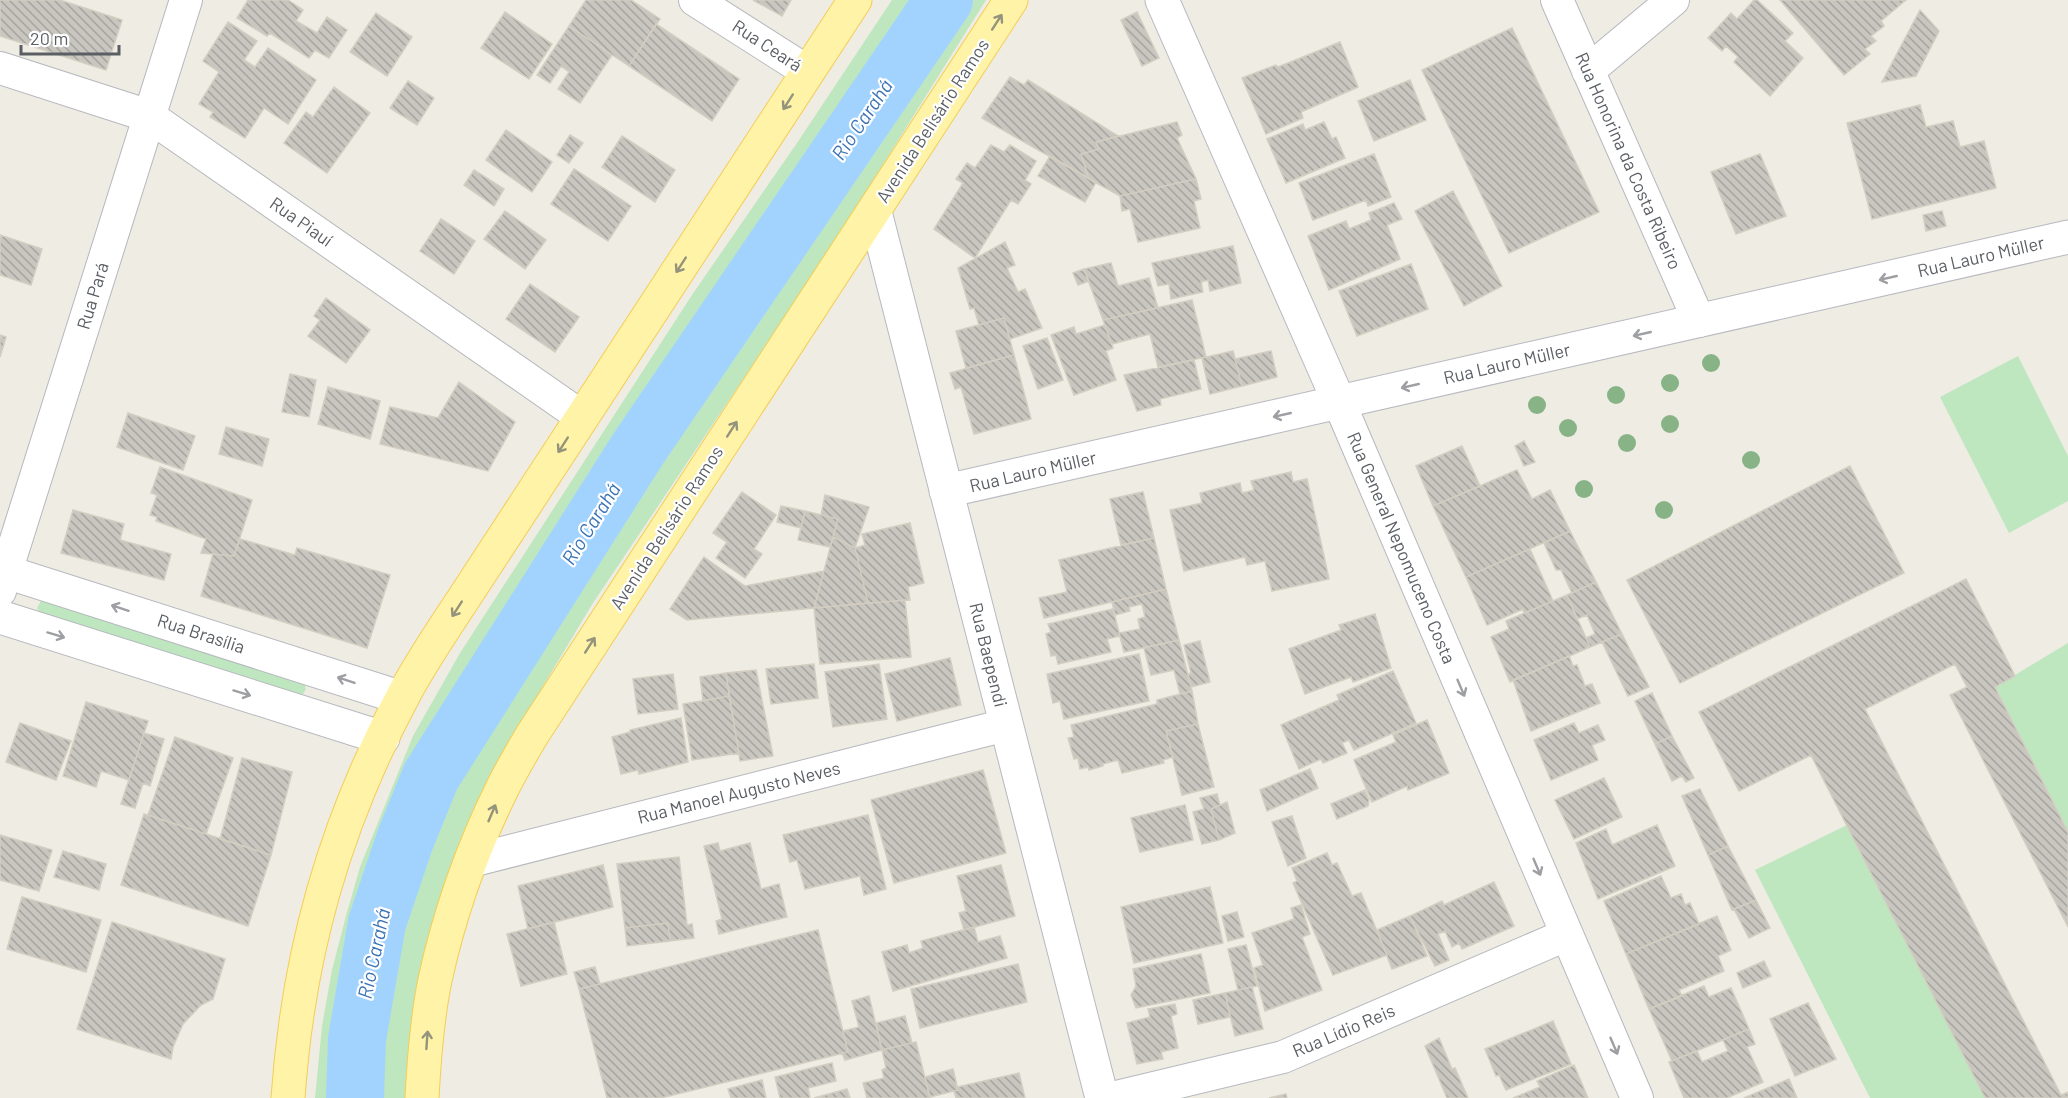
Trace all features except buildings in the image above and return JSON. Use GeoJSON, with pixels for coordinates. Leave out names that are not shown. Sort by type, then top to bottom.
{"type":"FeatureCollection","features":[{"type":"Feature","properties":{"kind":"main road"},"geometry":{"type":"LineString","coordinates":[[288,1098],[297,1001],[313,925],[333,855],[356,796],[402,698],[455,611],[855,0]]}},
{"type":"Feature","properties":{"kind":"main road","name":"Avenida Belisário Ramos"},"geometry":{"type":"LineString","coordinates":[[423,1098],[428,1024],[435,980],[471,861],[501,792],[532,735],[875,212],[1011,0]]}},
{"type":"Feature","properties":{"kind":"street","name":"Rua Pará"},"geometry":{"type":"LineString","coordinates":[[2,578],[186,0]]}},
{"type":"Feature","properties":{"kind":"street","name":"Rua Ceará"},"geometry":{"type":"LineString","coordinates":[[696,0],[808,72]]}},
{"type":"Feature","properties":{"kind":"street","name":"Rua General Nepomuceno Costa"},"geometry":{"type":"LineString","coordinates":[[1162,0],[1339,402],[1637,1098]]}},
{"type":"Feature","properties":{"kind":"street","name":"Rua Honorina da Costa Ribeiro"},"geometry":{"type":"LineString","coordinates":[[1557,0],[1699,321]]}},
{"type":"Feature","properties":{"kind":"street"},"geometry":{"type":"LineString","coordinates":[[1588,71],[1673,0]]}},
{"type":"Feature","properties":{"kind":"street","name":"Rua Piauí"},"geometry":{"type":"LineString","coordinates":[[0,68],[149,116],[582,417]]}},
{"type":"Feature","properties":{"kind":"street","name":"Rua Baependi"},"geometry":{"type":"LineString","coordinates":[[875,212],[1102,1098]]}},
{"type":"Feature","properties":{"kind":"street","name":"Rua Lauro Müller"},"geometry":{"type":"LineString","coordinates":[[946,491],[2068,237]]}},
{"type":"Feature","properties":{"kind":"street","name":"Rua Brasília"},"geometry":{"type":"LineString","coordinates":[[2,578],[402,698]]}},
{"type":"Feature","properties":{"kind":"street"},"geometry":{"type":"LineString","coordinates":[[0,617],[383,738]]}},
{"type":"Feature","properties":{"kind":"street","name":"Rua Manoel Augusto Neves"},"geometry":{"type":"LineString","coordinates":[[471,861],[1006,725]]}},
{"type":"Feature","properties":{"kind":"street","name":"Rua Lídio Reis"},"geometry":{"type":"LineString","coordinates":[[1112,1098],[1283,1057],[1566,935]]}},
{"type":"Feature","properties":{"kind":"green space"},"geometry":{"type":"Polygon","coordinates":[[[892,0],[986,0],[825,257],[593,603],[519,726],[406,1098],[315,1098],[322,1026],[332,970],[346,916],[360,867],[413,736],[460,653],[692,295],[892,0]]]}},
{"type":"Feature","properties":{"kind":"green space"},"geometry":{"type":"Polygon","coordinates":[[[2018,356],[2068,456],[2068,501],[2009,533],[1940,397],[2018,356]]]}},
{"type":"Feature","properties":{"kind":"green space"},"geometry":{"type":"Polygon","coordinates":[[[42,599],[304,683],[306,689],[301,697],[42,617],[37,608],[42,599]]]}},
{"type":"Feature","properties":{"kind":"green space"},"geometry":{"type":"Polygon","coordinates":[[[2068,643],[2068,832],[1995,687],[2068,643]]]}},
{"type":"Feature","properties":{"kind":"green space"},"geometry":{"type":"Polygon","coordinates":[[[1847,825],[1985,1098],[1870,1098],[1755,870],[1847,825]]]}},
{"type":"Feature","properties":{"kind":"waterway","name":"Rio Carahá"},"geometry":{"type":"LineString","coordinates":[[355,1098],[357,1039],[377,923],[405,840],[431,776],[638,449],[944,0]]}}]}
